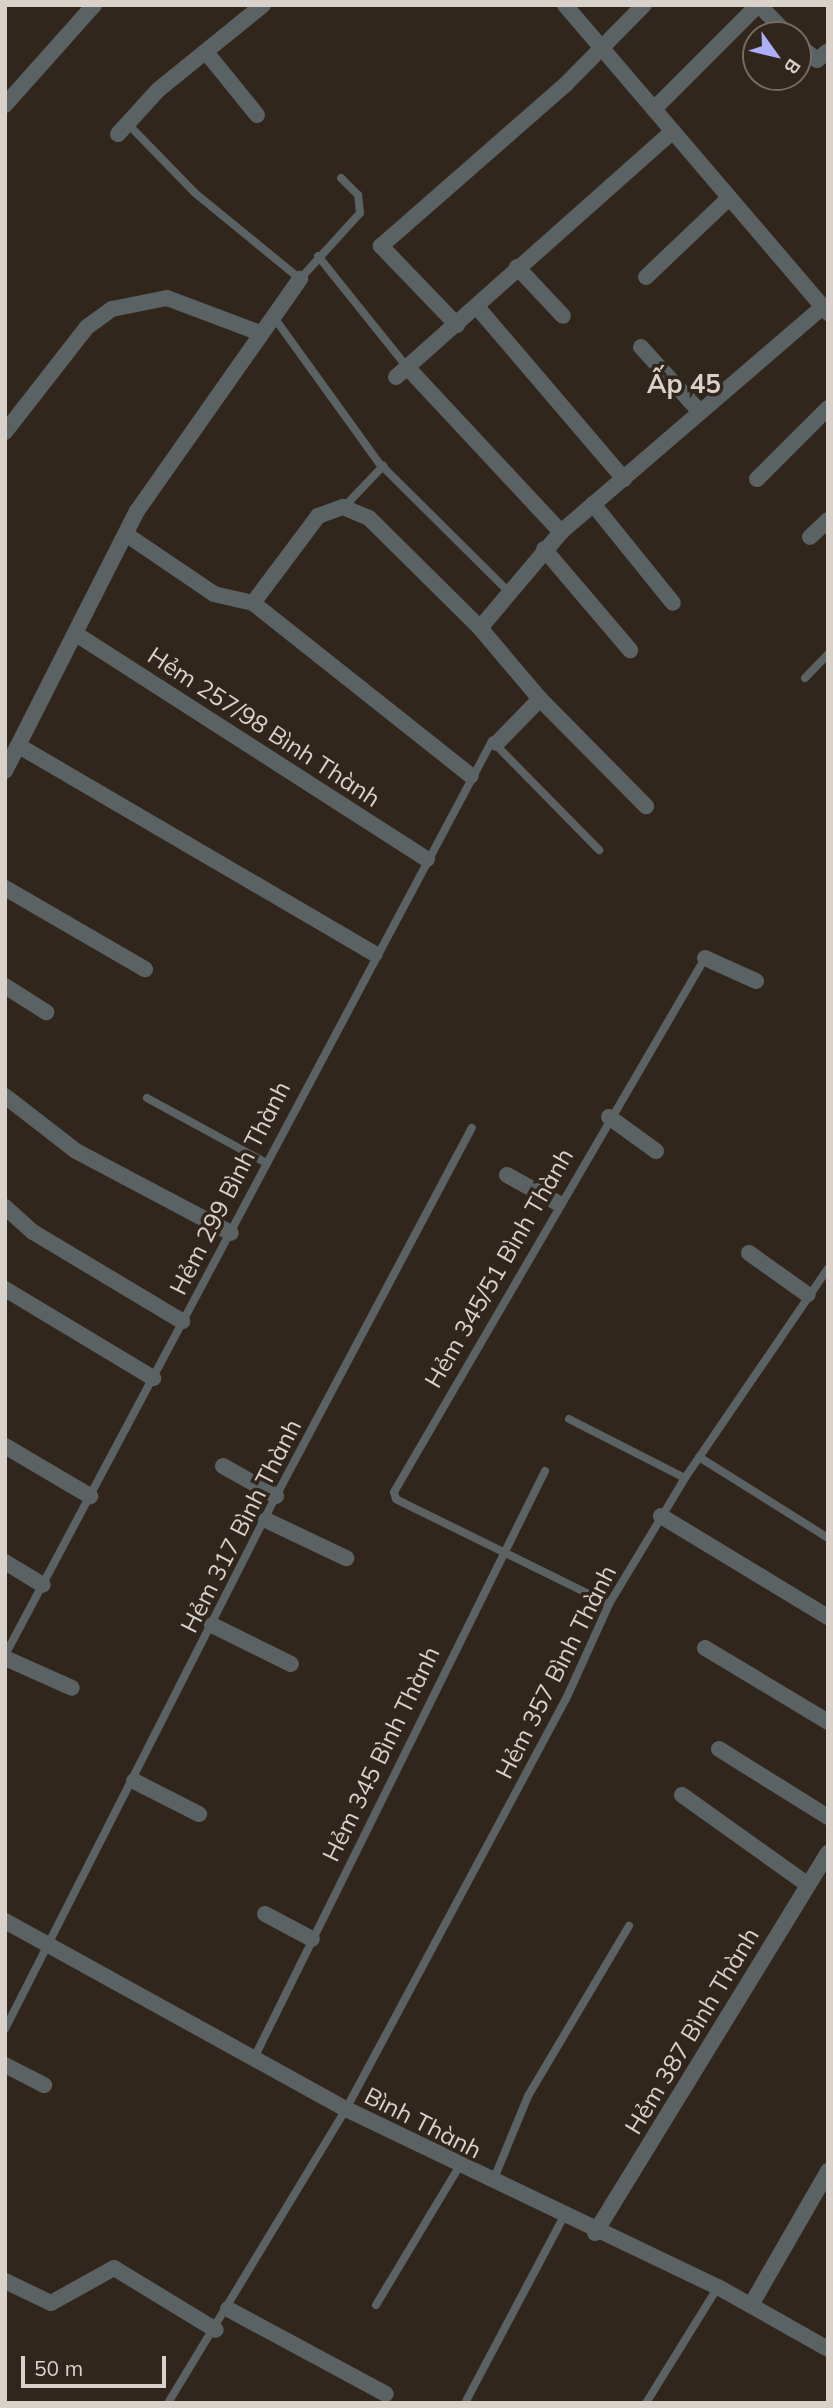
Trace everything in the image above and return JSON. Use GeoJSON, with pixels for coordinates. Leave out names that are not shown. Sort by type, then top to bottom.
{"type":"FeatureCollection","features":[{"type":"Feature","properties":{"kind":"street"},"geometry":{"type":"LineString","coordinates":[[5,106],[94,5]]}},
{"type":"Feature","properties":{"kind":"street"},"geometry":{"type":"LineString","coordinates":[[122,128],[263,5]]}},
{"type":"Feature","properties":{"kind":"street"},"geometry":{"type":"LineString","coordinates":[[480,628],[561,532],[700,412],[825,310],[565,5]]}},
{"type":"Feature","properties":{"kind":"street"},"geometry":{"type":"LineString","coordinates":[[457,325],[381,246],[602,49],[645,5]]}},
{"type":"Feature","properties":{"kind":"street"},"geometry":{"type":"LineString","coordinates":[[654,109],[758,5],[774,21]]}},
{"type":"Feature","properties":{"kind":"street"},"geometry":{"type":"LineString","coordinates":[[812,56],[817,60],[828,51]]}},
{"type":"Feature","properties":{"kind":"street"},"geometry":{"type":"LineString","coordinates":[[206,52],[257,115]]}},
{"type":"Feature","properties":{"kind":"street"},"geometry":{"type":"LineString","coordinates":[[561,532],[401,372],[478,308],[517,267],[673,131]]}},
{"type":"Feature","properties":{"kind":"street"},"geometry":{"type":"LineString","coordinates":[[646,277],[729,198]]}},
{"type":"Feature","properties":{"kind":"street"},"geometry":{"type":"LineString","coordinates":[[517,267],[563,316]]}},
{"type":"Feature","properties":{"kind":"street"},"geometry":{"type":"LineString","coordinates":[[5,771],[127,535],[260,333],[300,279]]}},
{"type":"Feature","properties":{"kind":"street"},"geometry":{"type":"LineString","coordinates":[[5,432],[87,327],[112,309],[167,298],[260,333]]}},
{"type":"Feature","properties":{"kind":"street"},"geometry":{"type":"LineString","coordinates":[[478,308],[624,479]]}},
{"type":"Feature","properties":{"kind":"street"},"geometry":{"type":"LineString","coordinates":[[641,347],[700,412]]}},
{"type":"Feature","properties":{"kind":"street"},"geometry":{"type":"LineString","coordinates":[[757,479],[828,408]]}},
{"type":"Feature","properties":{"kind":"street"},"geometry":{"type":"LineString","coordinates":[[593,505],[673,603]]}},
{"type":"Feature","properties":{"kind":"street"},"geometry":{"type":"LineString","coordinates":[[253,603],[318,516],[344,507],[369,517],[480,628],[540,699],[646,806]]}},
{"type":"Feature","properties":{"kind":"street"},"geometry":{"type":"LineString","coordinates":[[810,537],[828,520]]}},
{"type":"Feature","properties":{"kind":"street"},"geometry":{"type":"LineString","coordinates":[[127,535],[214,594],[253,603],[471,776]]}},
{"type":"Feature","properties":{"kind":"street"},"geometry":{"type":"LineString","coordinates":[[544,549],[630,650]]}},
{"type":"Feature","properties":{"kind":"street","name":"Hẻm 257/98 Bình Thành"},"geometry":{"type":"LineString","coordinates":[[76,634],[427,859]]}},
{"type":"Feature","properties":{"kind":"street"},"geometry":{"type":"LineString","coordinates":[[495,742],[540,699]]}},
{"type":"Feature","properties":{"kind":"street"},"geometry":{"type":"LineString","coordinates":[[19,746],[192,842],[375,954]]}},
{"type":"Feature","properties":{"kind":"street"},"geometry":{"type":"LineString","coordinates":[[5,888],[145,969]]}},
{"type":"Feature","properties":{"kind":"street"},"geometry":{"type":"LineString","coordinates":[[705,958],[756,981]]}},
{"type":"Feature","properties":{"kind":"street"},"geometry":{"type":"LineString","coordinates":[[5,986],[46,1012]]}},
{"type":"Feature","properties":{"kind":"street"},"geometry":{"type":"LineString","coordinates":[[5,1096],[76,1151],[231,1233]]}},
{"type":"Feature","properties":{"kind":"street"},"geometry":{"type":"LineString","coordinates":[[608,1117],[656,1151]]}},
{"type":"Feature","properties":{"kind":"street"},"geometry":{"type":"LineString","coordinates":[[507,1175],[558,1203]]}},
{"type":"Feature","properties":{"kind":"street"},"geometry":{"type":"LineString","coordinates":[[5,1207],[33,1232],[182,1321]]}},
{"type":"Feature","properties":{"kind":"street"},"geometry":{"type":"LineString","coordinates":[[749,1253],[808,1295]]}},
{"type":"Feature","properties":{"kind":"street"},"geometry":{"type":"LineString","coordinates":[[5,1289],[153,1378]]}},
{"type":"Feature","properties":{"kind":"street"},"geometry":{"type":"LineString","coordinates":[[5,1446],[90,1496]]}},
{"type":"Feature","properties":{"kind":"street"},"geometry":{"type":"LineString","coordinates":[[223,1466],[276,1496]]}},
{"type":"Feature","properties":{"kind":"street"},"geometry":{"type":"LineString","coordinates":[[661,1516],[828,1617]]}},
{"type":"Feature","properties":{"kind":"street"},"geometry":{"type":"LineString","coordinates":[[266,1520],[346,1558]]}},
{"type":"Feature","properties":{"kind":"street"},"geometry":{"type":"LineString","coordinates":[[5,1562],[43,1585]]}},
{"type":"Feature","properties":{"kind":"street"},"geometry":{"type":"LineString","coordinates":[[212,1625],[291,1664]]}},
{"type":"Feature","properties":{"kind":"street"},"geometry":{"type":"LineString","coordinates":[[705,1648],[828,1722]]}},
{"type":"Feature","properties":{"kind":"street"},"geometry":{"type":"LineString","coordinates":[[5,1657],[72,1688]]}},
{"type":"Feature","properties":{"kind":"street"},"geometry":{"type":"LineString","coordinates":[[719,1749],[828,1817]]}},
{"type":"Feature","properties":{"kind":"street"},"geometry":{"type":"LineString","coordinates":[[134,1781],[200,1814]]}},
{"type":"Feature","properties":{"kind":"street"},"geometry":{"type":"LineString","coordinates":[[682,1795],[808,1885]]}},
{"type":"Feature","properties":{"kind":"street","name":"Hẻm 387 Bình Thành"},"geometry":{"type":"LineString","coordinates":[[595,2234],[828,1853]]}},
{"type":"Feature","properties":{"kind":"street"},"geometry":{"type":"LineString","coordinates":[[265,1914],[312,1939]]}},
{"type":"Feature","properties":{"kind":"street","name":"Bình Thành"},"geometry":{"type":"LineString","coordinates":[[5,1921],[255,2056],[346,2109],[595,2234],[718,2287],[828,2349]]}},
{"type":"Feature","properties":{"kind":"street"},"geometry":{"type":"LineString","coordinates":[[5,2065],[44,2085]]}},
{"type":"Feature","properties":{"kind":"street"},"geometry":{"type":"LineString","coordinates":[[751,2305],[828,2171]]}},
{"type":"Feature","properties":{"kind":"street"},"geometry":{"type":"LineString","coordinates":[[5,2281],[51,2303],[114,2268],[216,2330]]}},
{"type":"Feature","properties":{"kind":"street"},"geometry":{"type":"LineString","coordinates":[[228,2309],[386,2394]]}},
{"type":"Feature","properties":{"kind":"lane"},"geometry":{"type":"LineString","coordinates":[[122,128],[195,193],[300,279],[318,256],[360,213],[358,195],[341,178]]}},
{"type":"Feature","properties":{"kind":"lane"},"geometry":{"type":"LineString","coordinates":[[318,256],[401,372]]}},
{"type":"Feature","properties":{"kind":"lane"},"geometry":{"type":"LineString","coordinates":[[272,316],[383,466],[509,592]]}},
{"type":"Feature","properties":{"kind":"lane"},"geometry":{"type":"LineString","coordinates":[[344,507],[383,466]]}},
{"type":"Feature","properties":{"kind":"lane"},"geometry":{"type":"LineString","coordinates":[[805,678],[828,654]]}},
{"type":"Feature","properties":{"kind":"lane"},"geometry":{"type":"LineString","coordinates":[[495,742],[599,850]]}},
{"type":"Feature","properties":{"kind":"lane","name":"Hẻm 299 Bình Thành"},"geometry":{"type":"LineString","coordinates":[[5,1657],[231,1233],[375,954],[471,776],[495,742]]}},
{"type":"Feature","properties":{"kind":"lane","name":"Hẻm 345/51 Bình Thành"},"geometry":{"type":"LineString","coordinates":[[501,1552],[396,1499],[394,1492],[608,1117],[705,958]]}},
{"type":"Feature","properties":{"kind":"lane"},"geometry":{"type":"LineString","coordinates":[[147,1098],[266,1163]]}},
{"type":"Feature","properties":{"kind":"lane","name":"Hẻm 317 Bình Thành"},"geometry":{"type":"LineString","coordinates":[[5,2029],[134,1781],[276,1496],[472,1128]]}},
{"type":"Feature","properties":{"kind":"lane","name":"Hẻm 357 Bình Thành"},"geometry":{"type":"LineString","coordinates":[[168,2403],[216,2330],[346,2109],[566,1699],[610,1604],[661,1516],[828,1268]]}},
{"type":"Feature","properties":{"kind":"lane"},"geometry":{"type":"LineString","coordinates":[[569,1419],[685,1478]]}},
{"type":"Feature","properties":{"kind":"lane"},"geometry":{"type":"LineString","coordinates":[[699,1457],[828,1538]]}},
{"type":"Feature","properties":{"kind":"lane","name":"Hẻm 345 Bình Thành"},"geometry":{"type":"LineString","coordinates":[[255,2056],[501,1552],[545,1471]]}},
{"type":"Feature","properties":{"kind":"lane"},"geometry":{"type":"LineString","coordinates":[[501,1552],[610,1604]]}},
{"type":"Feature","properties":{"kind":"lane"},"geometry":{"type":"LineString","coordinates":[[492,2184],[528,2096],[629,1926]]}},
{"type":"Feature","properties":{"kind":"lane"},"geometry":{"type":"LineString","coordinates":[[376,2305],[458,2166]]}},
{"type":"Feature","properties":{"kind":"lane"},"geometry":{"type":"LineString","coordinates":[[465,2403],[562,2218]]}},
{"type":"Feature","properties":{"kind":"lane"},"geometry":{"type":"LineString","coordinates":[[646,2403],[718,2287]]}},
{"type":"Feature","properties":{"kind":"district","name":"Ấp 45"},"geometry":{"type":"Point","coordinates":[684,384]}}]}
